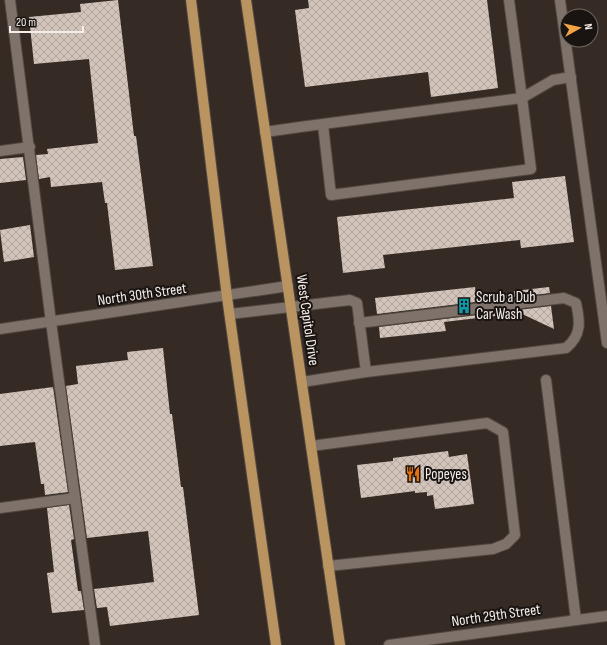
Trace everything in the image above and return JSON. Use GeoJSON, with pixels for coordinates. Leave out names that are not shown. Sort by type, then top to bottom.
{"type":"FeatureCollection","features":[{"type":"Feature","properties":{"kind":"main road"},"geometry":{"type":"LineString","coordinates":[[191,0],[227,297],[276,645]]}},
{"type":"Feature","properties":{"kind":"main road","name":"West Capitol Drive"},"geometry":{"type":"LineString","coordinates":[[246,0],[340,645]]}},
{"type":"Feature","properties":{"kind":"street"},"geometry":{"type":"LineString","coordinates":[[10,0],[30,147],[51,322],[95,645]]}},
{"type":"Feature","properties":{"kind":"street"},"geometry":{"type":"LineString","coordinates":[[322,124],[331,195],[531,169],[509,0]]}},
{"type":"Feature","properties":{"kind":"street"},"geometry":{"type":"LineString","coordinates":[[560,0],[607,343]]}},
{"type":"Feature","properties":{"kind":"street"},"geometry":{"type":"LineString","coordinates":[[266,132],[522,98],[552,80],[571,77]]}},
{"type":"Feature","properties":{"kind":"street"},"geometry":{"type":"LineString","coordinates":[[0,151],[30,147]]}},
{"type":"Feature","properties":{"kind":"street","name":"North 30th Street"},"geometry":{"type":"LineString","coordinates":[[0,329],[227,297],[288,286]]}},
{"type":"Feature","properties":{"kind":"street"},"geometry":{"type":"LineString","coordinates":[[302,382],[366,372],[566,348],[574,342],[580,320],[576,303],[564,298],[359,322]]}},
{"type":"Feature","properties":{"kind":"street"},"geometry":{"type":"LineString","coordinates":[[230,314],[350,300],[357,303],[366,372]]}},
{"type":"Feature","properties":{"kind":"street"},"geometry":{"type":"LineString","coordinates":[[546,380],[576,620]]}},
{"type":"Feature","properties":{"kind":"street"},"geometry":{"type":"LineString","coordinates":[[311,446],[486,423],[503,432],[515,535],[506,544],[493,549],[328,566]]}},
{"type":"Feature","properties":{"kind":"street"},"geometry":{"type":"LineString","coordinates":[[0,508],[75,498]]}},
{"type":"Feature","properties":{"kind":"street","name":"North 29th Street"},"geometry":{"type":"LineString","coordinates":[[389,645],[607,616]]}},
{"type":"Feature","properties":{"kind":"building"},"geometry":{"type":"Polygon","coordinates":[[[118,0],[134,136],[136,136],[153,266],[115,270],[107,203],[105,203],[102,182],[51,187],[50,177],[39,179],[36,155],[48,154],[47,149],[98,143],[89,59],[34,64],[29,17],[81,12],[80,4],[118,0]]]}},
{"type":"Feature","properties":{"kind":"building"},"geometry":{"type":"Polygon","coordinates":[[[308,0],[487,0],[498,88],[431,97],[428,72],[305,87],[295,10],[309,8],[308,0]]]}},
{"type":"Feature","properties":{"kind":"building"},"geometry":{"type":"Polygon","coordinates":[[[23,157],[26,180],[0,183],[0,159],[23,157]]]}},
{"type":"Feature","properties":{"kind":"building"},"geometry":{"type":"Polygon","coordinates":[[[565,176],[574,242],[521,248],[520,240],[383,255],[385,268],[343,273],[337,217],[514,198],[512,182],[565,176]]]}},
{"type":"Feature","properties":{"kind":"building"},"geometry":{"type":"Polygon","coordinates":[[[30,225],[34,257],[4,262],[0,230],[30,225]]]}},
{"type":"Feature","properties":{"kind":"building"},"geometry":{"type":"Polygon","coordinates":[[[475,287],[476,299],[514,294],[514,291],[549,287],[550,293],[377,314],[375,298],[475,287]]]}},
{"type":"Feature","properties":{"kind":"building"},"geometry":{"type":"Polygon","coordinates":[[[551,306],[554,329],[520,313],[444,322],[446,331],[380,338],[379,327],[551,306]]]}},
{"type":"Feature","properties":{"kind":"building"},"geometry":{"type":"Polygon","coordinates":[[[163,348],[170,414],[172,414],[181,487],[183,487],[199,615],[110,626],[107,607],[97,608],[94,589],[154,582],[148,531],[87,538],[66,386],[78,384],[76,366],[128,360],[127,352],[163,348]]]}},
{"type":"Feature","properties":{"kind":"building"},"geometry":{"type":"Polygon","coordinates":[[[53,387],[68,492],[45,495],[44,484],[41,484],[35,442],[0,446],[0,394],[53,387]]]}},
{"type":"Feature","properties":{"kind":"building"},"geometry":{"type":"Polygon","coordinates":[[[448,451],[449,457],[467,454],[474,504],[435,509],[433,495],[427,496],[427,492],[415,493],[415,491],[361,498],[357,465],[393,461],[393,458],[448,451]]]}},
{"type":"Feature","properties":{"kind":"building"},"geometry":{"type":"Polygon","coordinates":[[[69,505],[74,539],[71,540],[78,591],[81,591],[84,610],[52,613],[47,573],[54,572],[47,508],[69,505]]]}},
{"type":"Feature","properties":{"kind":"place","name":"Scrub a Dub Car Wash"},"geometry":{"type":"Point","coordinates":[464,306]}},
{"type":"Feature","properties":{"kind":"place","name":"Popeyes"},"geometry":{"type":"Point","coordinates":[413,474]}}]}
